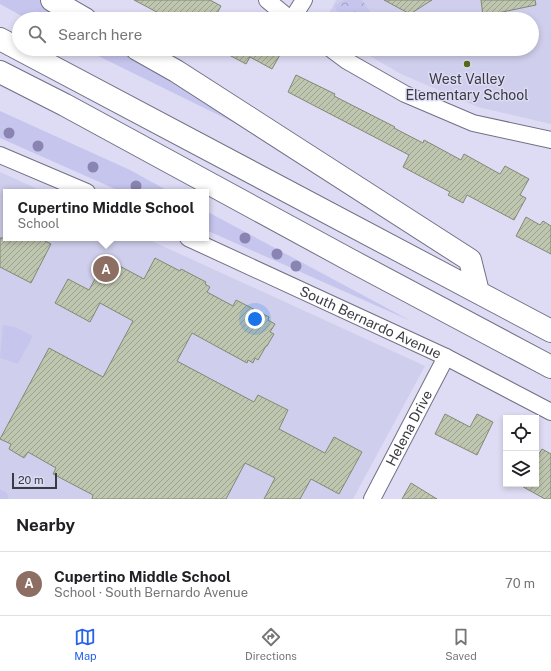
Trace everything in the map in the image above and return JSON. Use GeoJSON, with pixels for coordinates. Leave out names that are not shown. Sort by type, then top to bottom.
{"type":"FeatureCollection","features":[{"type":"Feature","properties":{"kind":"highway"},"geometry":{"type":"LineString","coordinates":[[52,0],[73,12]]}},
{"type":"Feature","properties":{"kind":"highway"},"geometry":{"type":"LineString","coordinates":[[0,39],[12,45]]}},
{"type":"Feature","properties":{"kind":"highway"},"geometry":{"type":"LineString","coordinates":[[32,56],[551,331]]}},
{"type":"Feature","properties":{"kind":"highway"},"geometry":{"type":"LineString","coordinates":[[149,56],[176,71],[470,260],[478,292]]}},
{"type":"Feature","properties":{"kind":"highway"},"geometry":{"type":"LineString","coordinates":[[0,72],[65,105],[551,367]]}},
{"type":"Feature","properties":{"kind":"street"},"geometry":{"type":"LineString","coordinates":[[267,0],[282,12]]}},
{"type":"Feature","properties":{"kind":"street"},"geometry":{"type":"LineString","coordinates":[[296,12],[304,0]]}},
{"type":"Feature","properties":{"kind":"street"},"geometry":{"type":"LineString","coordinates":[[340,56],[405,94],[473,124],[551,140]]}},
{"type":"Feature","properties":{"kind":"street"},"geometry":{"type":"LineString","coordinates":[[0,155],[80,189]]}},
{"type":"Feature","properties":{"kind":"street","name":"South Bernardo Avenue"},"geometry":{"type":"LineString","coordinates":[[195,241],[446,357],[551,412]]}},
{"type":"Feature","properties":{"kind":"street","name":"Helena Drive"},"geometry":{"type":"LineString","coordinates":[[372,499],[446,357]]}},
{"type":"Feature","properties":{"kind":"shaded area","name":"West Valley Elementary School"},"geometry":{"type":"Polygon","coordinates":[[[336,0],[551,0],[551,124],[478,107],[401,74],[370,56],[539,56],[539,12],[330,12],[336,0]]]}},
{"type":"Feature","properties":{"kind":"shaded area"},"geometry":{"type":"Polygon","coordinates":[[[0,172],[37,189],[3,189],[3,241],[152,241],[425,366],[353,499],[0,499],[0,172]]]}},
{"type":"Feature","properties":{"kind":"green space"},"geometry":{"type":"Polygon","coordinates":[[[0,0],[39,0],[60,12],[14,12],[0,4],[0,0]]]}},
{"type":"Feature","properties":{"kind":"green space"},"geometry":{"type":"Polygon","coordinates":[[[344,0],[362,0],[370,12],[338,12],[334,6],[344,0]]]}},
{"type":"Feature","properties":{"kind":"green space"},"geometry":{"type":"Polygon","coordinates":[[[98,56],[134,56],[245,128],[98,56]]]}},
{"type":"Feature","properties":{"kind":"green space"},"geometry":{"type":"Polygon","coordinates":[[[0,111],[130,170],[165,189],[115,189],[0,138],[0,111]]]}},
{"type":"Feature","properties":{"kind":"green space"},"geometry":{"type":"Polygon","coordinates":[[[209,213],[411,321],[209,231],[209,213]]]}},
{"type":"Feature","properties":{"kind":"green space"},"geometry":{"type":"Polygon","coordinates":[[[3,325],[15,327],[33,336],[18,364],[0,358],[3,325]]]}},
{"type":"Feature","properties":{"kind":"green space"},"geometry":{"type":"Polygon","coordinates":[[[0,489],[7,493],[9,499],[0,499],[0,489]]]}},
{"type":"Feature","properties":{"kind":"building"},"geometry":{"type":"Polygon","coordinates":[[[134,0],[210,0],[221,6],[218,12],[157,12],[134,0]]]}},
{"type":"Feature","properties":{"kind":"building"},"geometry":{"type":"Polygon","coordinates":[[[384,0],[432,0],[413,12],[406,12],[384,0]]]}},
{"type":"Feature","properties":{"kind":"building"},"geometry":{"type":"Polygon","coordinates":[[[481,0],[535,0],[536,5],[502,12],[482,12],[481,0]]]}},
{"type":"Feature","properties":{"kind":"building"},"geometry":{"type":"Polygon","coordinates":[[[231,56],[279,56],[272,69],[250,57],[246,64],[231,56]]]}},
{"type":"Feature","properties":{"kind":"building"},"geometry":{"type":"Polygon","coordinates":[[[296,75],[335,94],[334,96],[423,143],[424,140],[461,160],[464,154],[500,174],[505,166],[529,179],[520,195],[526,198],[514,220],[467,195],[463,203],[448,195],[450,192],[403,167],[409,155],[288,92],[296,75]]]}},
{"type":"Feature","properties":{"kind":"building"},"geometry":{"type":"Polygon","coordinates":[[[526,217],[540,225],[543,221],[551,226],[551,254],[516,236],[526,217]]]}},
{"type":"Feature","properties":{"kind":"building"},"geometry":{"type":"Polygon","coordinates":[[[0,238],[3,238],[3,241],[45,241],[51,244],[31,283],[0,267],[0,238]]]}},
{"type":"Feature","properties":{"kind":"building"},"geometry":{"type":"Polygon","coordinates":[[[155,258],[206,282],[205,284],[210,287],[207,292],[233,306],[236,300],[269,317],[268,320],[275,324],[270,332],[274,334],[258,360],[255,358],[253,363],[248,360],[247,363],[192,333],[177,361],[254,402],[258,395],[288,410],[279,429],[325,453],[334,437],[362,452],[339,494],[311,479],[300,499],[264,499],[275,478],[245,463],[226,499],[92,499],[93,495],[53,474],[56,468],[28,452],[24,458],[9,449],[11,444],[0,439],[49,348],[103,377],[133,321],[100,303],[90,322],[55,303],[68,279],[89,290],[101,268],[109,272],[114,263],[144,279],[155,258]]]}},
{"type":"Feature","properties":{"kind":"building"},"geometry":{"type":"Polygon","coordinates":[[[445,414],[470,427],[477,414],[493,422],[477,455],[435,434],[445,414]]]}},
{"type":"Feature","properties":{"kind":"building"},"geometry":{"type":"Polygon","coordinates":[[[542,449],[551,454],[551,499],[545,499],[523,487],[539,487],[539,454],[542,449]]]}},
{"type":"Feature","properties":{"kind":"building"},"geometry":{"type":"Polygon","coordinates":[[[411,483],[437,499],[402,499],[411,483]]]}},
{"type":"Feature","properties":{"kind":"place","name":"West Valley Elementary School"},"geometry":{"type":"Point","coordinates":[467,64]}},
{"type":"Feature","properties":{"kind":"place","name":"Cupertino Middle School"},"geometry":{"type":"Point","coordinates":[106,269]}}]}
